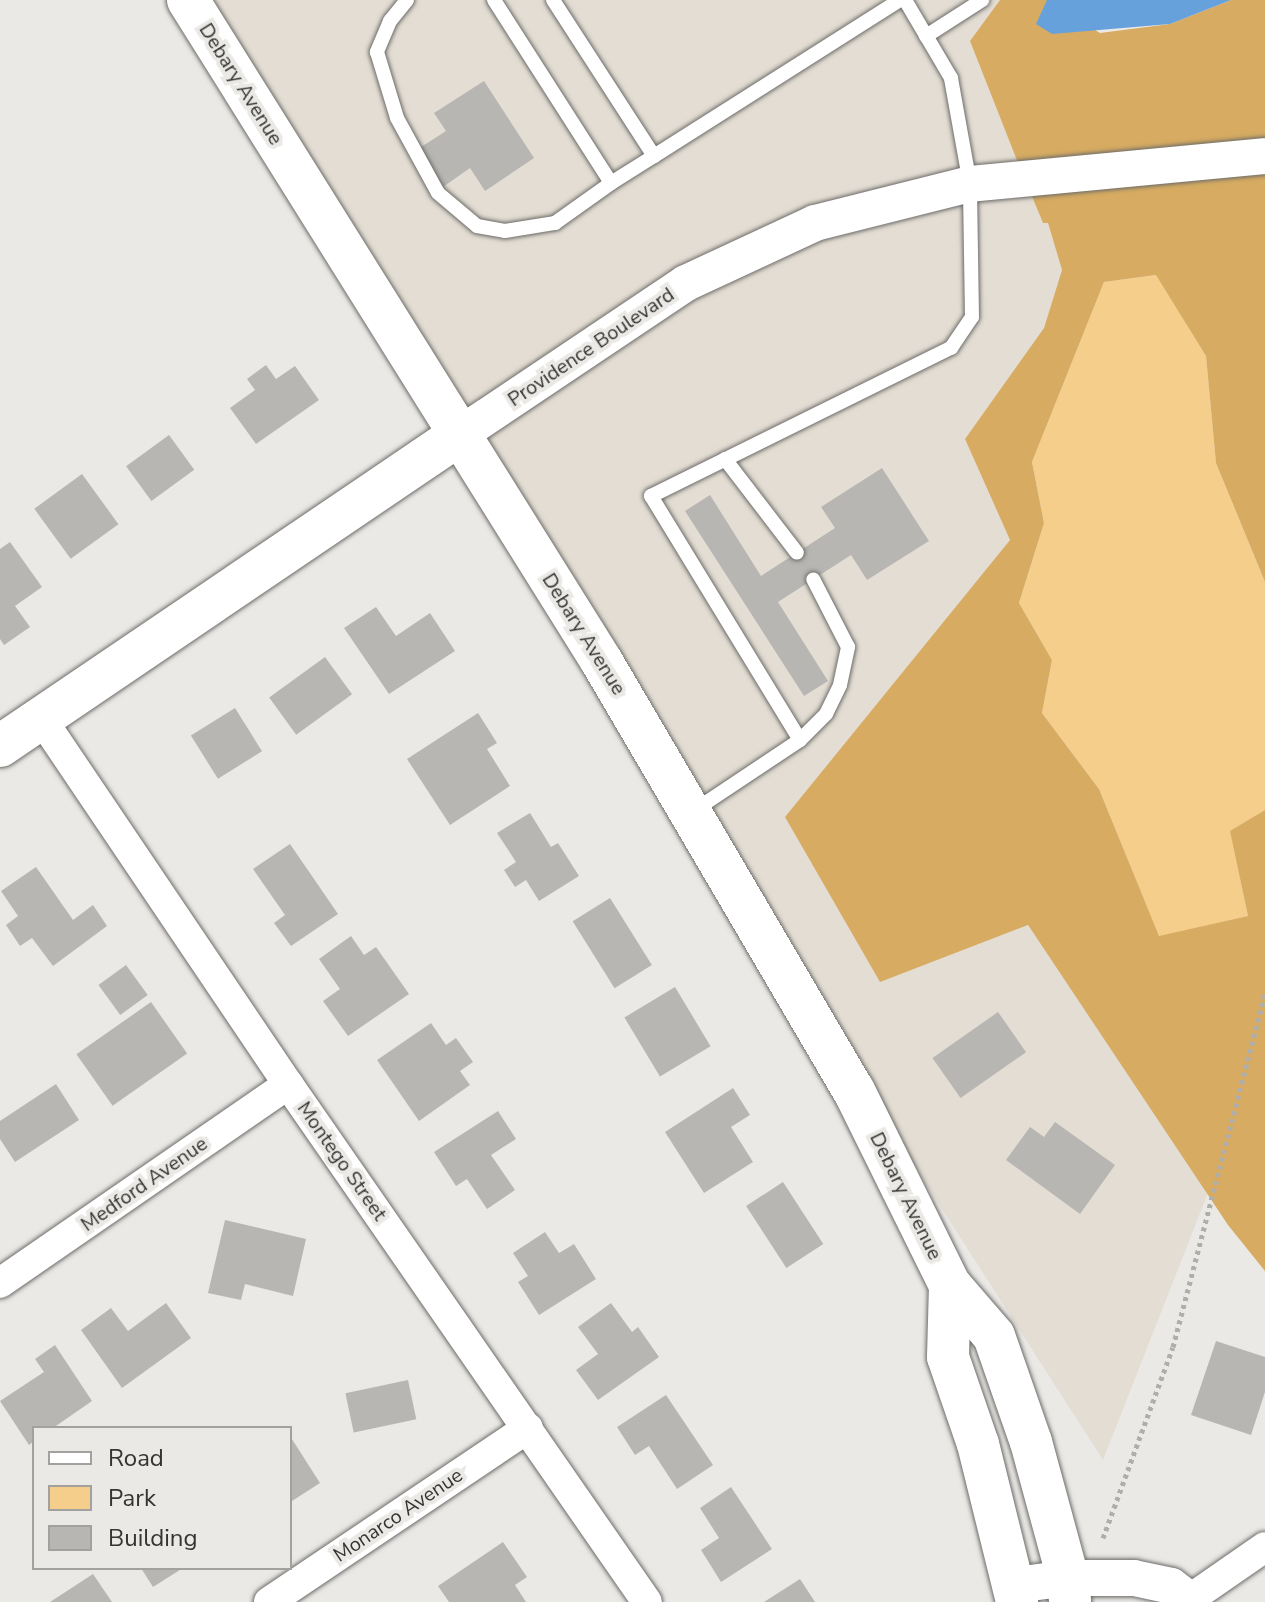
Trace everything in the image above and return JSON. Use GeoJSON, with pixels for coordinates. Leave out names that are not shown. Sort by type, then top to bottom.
{"type":"FeatureCollection","features":[{"type":"Feature","properties":{"kind":"main road","name":"Debary Avenue"},"geometry":{"type":"LineString","coordinates":[[188,0],[462,433],[691,812],[854,1091],[950,1285],[994,1336],[1031,1442],[1069,1590]]}},
{"type":"Feature","properties":{"kind":"main road","name":"Providence Boulevard"},"geometry":{"type":"LineString","coordinates":[[0,746],[462,433]]}},
{"type":"Feature","properties":{"kind":"main road","name":"Debary Avenue"},"geometry":{"type":"LineString","coordinates":[[950,1285],[948,1357],[978,1444],[1016,1594]]}},
{"type":"Feature","properties":{"kind":"street","name":"Providence Boulevard"},"geometry":{"type":"LineString","coordinates":[[462,433],[686,283],[815,223],[970,184],[1265,156]]}},
{"type":"Feature","properties":{"kind":"street","name":"Montego Street"},"geometry":{"type":"LineString","coordinates":[[41,718],[288,1084],[647,1602]]}},
{"type":"Feature","properties":{"kind":"street","name":"Medford Avenue"},"geometry":{"type":"LineString","coordinates":[[0,1283],[288,1084]]}},
{"type":"Feature","properties":{"kind":"street","name":"Monarco Avenue"},"geometry":{"type":"LineString","coordinates":[[269,1602],[528,1428]]}},
{"type":"Feature","properties":{"kind":"street"},"geometry":{"type":"LineString","coordinates":[[1016,1594],[1069,1590],[1134,1578],[1171,1586],[1191,1600],[1265,1547]]}},
{"type":"Feature","properties":{"kind":"lane"},"geometry":{"type":"LineString","coordinates":[[407,0],[390,21],[377,52],[397,118],[438,193],[477,226],[505,231],[555,223],[611,183],[902,0],[951,78],[970,184],[972,317],[951,348],[651,496],[800,740]]}},
{"type":"Feature","properties":{"kind":"lane"},"geometry":{"type":"LineString","coordinates":[[494,0],[611,183]]}},
{"type":"Feature","properties":{"kind":"lane"},"geometry":{"type":"LineString","coordinates":[[553,0],[654,156]]}},
{"type":"Feature","properties":{"kind":"lane"},"geometry":{"type":"LineString","coordinates":[[926,36],[982,0]]}},
{"type":"Feature","properties":{"kind":"lane"},"geometry":{"type":"LineString","coordinates":[[725,459],[797,553]]}},
{"type":"Feature","properties":{"kind":"lane"},"geometry":{"type":"LineString","coordinates":[[691,812],[800,740],[826,714],[840,685],[848,647],[813,579]]}},
{"type":"Feature","properties":{"kind":"path"},"geometry":{"type":"LineString","coordinates":[[1103,1538],[1173,1347],[1265,994]]}},
{"type":"Feature","properties":{"kind":"shaded area"},"geometry":{"type":"Polygon","coordinates":[[[208,0],[1000,0],[970,41],[1018,163],[813,207],[468,410],[208,0]]]}},
{"type":"Feature","properties":{"kind":"shaded area"},"geometry":{"type":"Polygon","coordinates":[[[1000,0],[1047,0],[1100,33],[1170,24],[1231,0],[1265,0],[1265,140],[1018,163],[970,41],[1000,0]]]}},
{"type":"Feature","properties":{"kind":"shaded area"},"geometry":{"type":"Polygon","coordinates":[[[1265,172],[1265,582],[1216,463],[1206,356],[1156,275],[1104,282],[1032,462],[1044,523],[1019,603],[1052,660],[1042,713],[1099,789],[1159,936],[1248,916],[1230,831],[1265,810],[1265,1271],[1228,1225],[1028,925],[880,982],[785,817],[1010,540],[965,439],[1044,328],[1062,270],[1048,223],[1043,223],[1031,194],[1265,172]]]}},
{"type":"Feature","properties":{"kind":"shaded area"},"geometry":{"type":"Polygon","coordinates":[[[1031,194],[1043,223],[1048,223],[1062,270],[1044,328],[965,439],[1010,540],[785,817],[1027,924],[1208,1193],[1103,1460],[899,1142],[485,437],[694,297],[819,238],[971,200],[1031,194]]]}},
{"type":"Feature","properties":{"kind":"green space"},"geometry":{"type":"Polygon","coordinates":[[[1157,275],[1206,356],[1216,463],[1265,582],[1265,810],[1231,832],[1248,916],[1159,937],[1099,789],[1042,713],[1052,660],[1019,603],[1044,523],[1032,462],[1104,282],[1157,275]]]}},
{"type":"Feature","properties":{"kind":"water"},"geometry":{"type":"Polygon","coordinates":[[[1047,0],[1231,0],[1170,24],[1052,34],[1036,24],[1047,0]]]}},
{"type":"Feature","properties":{"kind":"building"},"geometry":{"type":"Polygon","coordinates":[[[484,81],[534,158],[485,191],[470,168],[443,187],[418,149],[446,131],[434,113],[484,81]]]}},
{"type":"Feature","properties":{"kind":"building"},"geometry":{"type":"Polygon","coordinates":[[[266,365],[276,379],[295,366],[319,400],[256,444],[230,408],[255,390],[247,379],[266,365]]]}},
{"type":"Feature","properties":{"kind":"building"},"geometry":{"type":"Polygon","coordinates":[[[169,435],[194,470],[151,501],[126,466],[169,435]]]}},
{"type":"Feature","properties":{"kind":"building"},"geometry":{"type":"Polygon","coordinates":[[[882,468],[929,541],[867,580],[851,555],[778,602],[828,681],[804,696],[685,511],[710,495],[761,576],[835,528],[821,507],[882,468]]]}},
{"type":"Feature","properties":{"kind":"building"},"geometry":{"type":"Polygon","coordinates":[[[82,474],[118,524],[71,559],[34,509],[82,474]]]}},
{"type":"Feature","properties":{"kind":"building"},"geometry":{"type":"Polygon","coordinates":[[[10,542],[42,587],[15,606],[30,627],[4,645],[0,639],[0,549],[10,542]]]}},
{"type":"Feature","properties":{"kind":"building"},"geometry":{"type":"Polygon","coordinates":[[[376,607],[396,636],[430,613],[455,651],[389,694],[344,628],[376,607]]]}},
{"type":"Feature","properties":{"kind":"building"},"geometry":{"type":"Polygon","coordinates":[[[325,657],[352,694],[296,735],[269,698],[325,657]]]}},
{"type":"Feature","properties":{"kind":"building"},"geometry":{"type":"Polygon","coordinates":[[[235,708],[262,751],[218,779],[191,736],[235,708]]]}},
{"type":"Feature","properties":{"kind":"building"},"geometry":{"type":"Polygon","coordinates":[[[478,713],[497,743],[487,749],[510,786],[450,825],[407,759],[478,713]]]}},
{"type":"Feature","properties":{"kind":"building"},"geometry":{"type":"Polygon","coordinates":[[[530,813],[551,847],[558,843],[579,876],[539,901],[526,880],[515,887],[504,870],[516,862],[497,833],[530,813]]]}},
{"type":"Feature","properties":{"kind":"building"},"geometry":{"type":"Polygon","coordinates":[[[290,844],[338,914],[291,946],[274,923],[285,915],[253,869],[290,844]]]}},
{"type":"Feature","properties":{"kind":"building"},"geometry":{"type":"Polygon","coordinates":[[[36,867],[73,920],[93,905],[107,926],[53,966],[32,938],[20,946],[6,925],[18,916],[1,891],[36,867]]]}},
{"type":"Feature","properties":{"kind":"building"},"geometry":{"type":"Polygon","coordinates":[[[610,898],[652,965],[615,988],[573,921],[610,898]]]}},
{"type":"Feature","properties":{"kind":"building"},"geometry":{"type":"Polygon","coordinates":[[[351,936],[364,955],[376,947],[409,994],[348,1036],[323,1001],[340,989],[319,959],[351,936]]]}},
{"type":"Feature","properties":{"kind":"building"},"geometry":{"type":"Polygon","coordinates":[[[126,965],[148,995],[120,1015],[98,985],[126,965]]]}},
{"type":"Feature","properties":{"kind":"building"},"geometry":{"type":"Polygon","coordinates":[[[675,987],[711,1046],[660,1077],[624,1017],[675,987]]]}},
{"type":"Feature","properties":{"kind":"building"},"geometry":{"type":"Polygon","coordinates":[[[151,1002],[187,1054],[113,1106],[76,1054],[151,1002]]]}},
{"type":"Feature","properties":{"kind":"building"},"geometry":{"type":"Polygon","coordinates":[[[998,1012],[1026,1052],[961,1098],[932,1058],[998,1012]]]}},
{"type":"Feature","properties":{"kind":"building"},"geometry":{"type":"Polygon","coordinates":[[[431,1023],[446,1045],[456,1038],[473,1062],[460,1071],[470,1085],[419,1121],[377,1060],[431,1023]]]}},
{"type":"Feature","properties":{"kind":"building"},"geometry":{"type":"Polygon","coordinates":[[[56,1084],[79,1120],[15,1162],[0,1139],[0,1121],[56,1084]]]}},
{"type":"Feature","properties":{"kind":"building"},"geometry":{"type":"Polygon","coordinates":[[[733,1088],[750,1115],[731,1127],[753,1162],[704,1193],[665,1132],[733,1088]]]}},
{"type":"Feature","properties":{"kind":"building"},"geometry":{"type":"Polygon","coordinates":[[[498,1111],[516,1139],[491,1155],[515,1190],[487,1209],[467,1179],[456,1186],[434,1152],[498,1111]]]}},
{"type":"Feature","properties":{"kind":"building"},"geometry":{"type":"Polygon","coordinates":[[[1055,1122],[1115,1165],[1080,1214],[1006,1160],[1030,1127],[1044,1137],[1055,1122]]]}},
{"type":"Feature","properties":{"kind":"building"},"geometry":{"type":"Polygon","coordinates":[[[783,1182],[823,1244],[786,1268],[746,1206],[783,1182]]]}},
{"type":"Feature","properties":{"kind":"building"},"geometry":{"type":"Polygon","coordinates":[[[225,1220],[306,1239],[293,1296],[245,1284],[241,1300],[208,1293],[225,1220]]]}},
{"type":"Feature","properties":{"kind":"building"},"geometry":{"type":"Polygon","coordinates":[[[545,1232],[559,1253],[574,1244],[596,1279],[539,1315],[518,1282],[528,1276],[513,1253],[545,1232]]]}},
{"type":"Feature","properties":{"kind":"building"},"geometry":{"type":"Polygon","coordinates":[[[166,1303],[191,1338],[122,1388],[81,1330],[111,1308],[128,1331],[166,1303]]]}},
{"type":"Feature","properties":{"kind":"building"},"geometry":{"type":"Polygon","coordinates":[[[611,1303],[632,1332],[638,1327],[659,1357],[598,1400],[576,1370],[598,1354],[578,1327],[611,1303]]]}},
{"type":"Feature","properties":{"kind":"building"},"geometry":{"type":"Polygon","coordinates":[[[1216,1341],[1265,1357],[1265,1392],[1251,1435],[1191,1415],[1216,1341]]]}},
{"type":"Feature","properties":{"kind":"building"},"geometry":{"type":"Polygon","coordinates":[[[55,1345],[92,1401],[56,1426],[32,1426],[32,1443],[29,1445],[0,1401],[44,1372],[35,1359],[55,1345]]]}},
{"type":"Feature","properties":{"kind":"building"},"geometry":{"type":"Polygon","coordinates":[[[408,1380],[416,1419],[354,1432],[345,1393],[408,1380]]]}},
{"type":"Feature","properties":{"kind":"building"},"geometry":{"type":"Polygon","coordinates":[[[666,1395],[713,1465],[677,1489],[649,1446],[635,1455],[617,1427],[666,1395]]]}},
{"type":"Feature","properties":{"kind":"building"},"geometry":{"type":"Polygon","coordinates":[[[292,1439],[320,1483],[292,1501],[292,1439]]]}},
{"type":"Feature","properties":{"kind":"building"},"geometry":{"type":"Polygon","coordinates":[[[731,1487],[772,1549],[721,1582],[701,1550],[719,1538],[700,1508],[731,1487]]]}},
{"type":"Feature","properties":{"kind":"building"},"geometry":{"type":"Polygon","coordinates":[[[503,1542],[527,1577],[515,1585],[526,1602],[449,1602],[438,1586],[503,1542]]]}},
{"type":"Feature","properties":{"kind":"building"},"geometry":{"type":"Polygon","coordinates":[[[142,1570],[180,1570],[153,1587],[142,1570]]]}},
{"type":"Feature","properties":{"kind":"building"},"geometry":{"type":"Polygon","coordinates":[[[93,1574],[112,1602],[50,1602],[93,1574]]]}},
{"type":"Feature","properties":{"kind":"building"},"geometry":{"type":"Polygon","coordinates":[[[800,1579],[815,1602],[764,1602],[800,1579]]]}}]}
